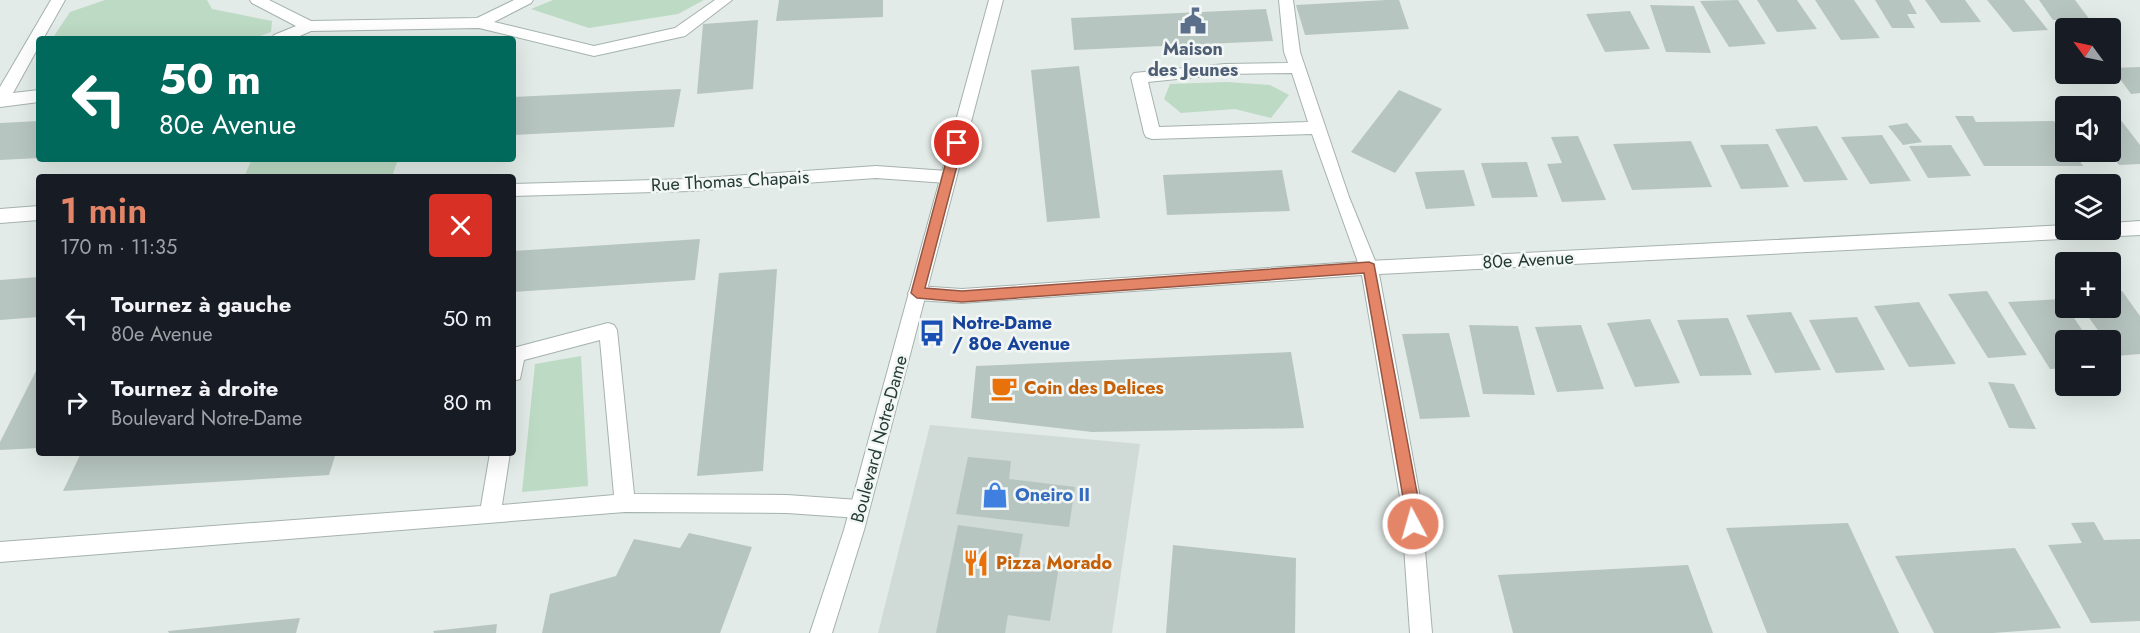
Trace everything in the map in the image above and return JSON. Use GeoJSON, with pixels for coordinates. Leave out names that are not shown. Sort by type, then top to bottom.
{"type":"FeatureCollection","features":[{"type":"Feature","properties":{"kind":"street"},"geometry":{"type":"LineString","coordinates":[[37,36],[58,0]]}},
{"type":"Feature","properties":{"kind":"street"},"geometry":{"type":"LineString","coordinates":[[258,0],[309,26]]}},
{"type":"Feature","properties":{"kind":"street"},"geometry":{"type":"LineString","coordinates":[[479,23],[526,0]]}},
{"type":"Feature","properties":{"kind":"street"},"geometry":{"type":"LineString","coordinates":[[286,36],[309,26],[479,23],[594,51],[680,32],[725,0]]}},
{"type":"Feature","properties":{"kind":"street","name":"Boulevard Notre-Dame"},"geometry":{"type":"LineString","coordinates":[[821,633],[859,509],[996,0]]}},
{"type":"Feature","properties":{"kind":"street"},"geometry":{"type":"LineString","coordinates":[[1286,0],[1292,52],[1341,197],[1369,268],[1411,503],[1421,633]]}},
{"type":"Feature","properties":{"kind":"street"},"geometry":{"type":"LineString","coordinates":[[1,100],[36,39]]}},
{"type":"Feature","properties":{"kind":"street"},"geometry":{"type":"LineString","coordinates":[[1298,68],[1225,69],[1139,77],[1152,133],[1318,128]]}},
{"type":"Feature","properties":{"kind":"street"},"geometry":{"type":"LineString","coordinates":[[1,100],[36,96]]}},
{"type":"Feature","properties":{"kind":"street","name":"Rue Thomas Chapais"},"geometry":{"type":"LineString","coordinates":[[516,189],[690,184],[876,172],[947,177]]}},
{"type":"Feature","properties":{"kind":"street"},"geometry":{"type":"LineString","coordinates":[[0,216],[36,213]]}},
{"type":"Feature","properties":{"kind":"street","name":"80e Avenue"},"geometry":{"type":"LineString","coordinates":[[917,293],[962,296],[1369,268],[2140,228]]}},
{"type":"Feature","properties":{"kind":"street"},"geometry":{"type":"LineString","coordinates":[[516,355],[608,330],[625,503]]}},
{"type":"Feature","properties":{"kind":"street"},"geometry":{"type":"LineString","coordinates":[[490,515],[500,456]]}},
{"type":"Feature","properties":{"kind":"street"},"geometry":{"type":"LineString","coordinates":[[0,552],[625,503],[787,504],[859,509]]}},
{"type":"Feature","properties":{"kind":"shaded area"},"geometry":{"type":"Polygon","coordinates":[[[930,425],[1140,444],[1112,633],[878,633],[930,425]]]}},
{"type":"Feature","properties":{"kind":"green space"},"geometry":{"type":"Polygon","coordinates":[[[105,0],[207,0],[212,9],[272,21],[271,32],[261,36],[54,36],[70,12],[105,0]]]}},
{"type":"Feature","properties":{"kind":"green space"},"geometry":{"type":"Polygon","coordinates":[[[553,0],[704,0],[678,14],[589,28],[531,9],[553,0]]]}},
{"type":"Feature","properties":{"kind":"green space"},"geometry":{"type":"Polygon","coordinates":[[[1227,82],[1270,85],[1289,95],[1271,118],[1235,109],[1181,113],[1164,99],[1170,84],[1227,82]]]}},
{"type":"Feature","properties":{"kind":"green space"},"geometry":{"type":"Polygon","coordinates":[[[251,162],[397,162],[393,174],[245,174],[251,162]]]}},
{"type":"Feature","properties":{"kind":"green space"},"geometry":{"type":"Polygon","coordinates":[[[581,356],[588,486],[522,492],[535,364],[581,356]]]}},
{"type":"Feature","properties":{"kind":"building"},"geometry":{"type":"Polygon","coordinates":[[[779,0],[883,0],[883,17],[776,21],[779,0]]]}},
{"type":"Feature","properties":{"kind":"building"},"geometry":{"type":"Polygon","coordinates":[[[1399,0],[1409,29],[1305,35],[1296,5],[1399,0]]]}},
{"type":"Feature","properties":{"kind":"building"},"geometry":{"type":"Polygon","coordinates":[[[1738,0],[1766,44],[1729,47],[1700,1],[1738,0]]]}},
{"type":"Feature","properties":{"kind":"building"},"geometry":{"type":"Polygon","coordinates":[[[1757,0],[1797,0],[1817,29],[1777,32],[1757,0]]]}},
{"type":"Feature","properties":{"kind":"building"},"geometry":{"type":"Polygon","coordinates":[[[1815,0],[1854,0],[1880,38],[1841,40],[1815,0]]]}},
{"type":"Feature","properties":{"kind":"building"},"geometry":{"type":"Polygon","coordinates":[[[1875,0],[1909,0],[1917,14],[1907,14],[1915,28],[1892,28],[1875,0]]]}},
{"type":"Feature","properties":{"kind":"building"},"geometry":{"type":"Polygon","coordinates":[[[1925,0],[1965,0],[1981,22],[1941,23],[1925,0]]]}},
{"type":"Feature","properties":{"kind":"building"},"geometry":{"type":"Polygon","coordinates":[[[1987,0],[2024,0],[2048,30],[2013,32],[1987,0]]]}},
{"type":"Feature","properties":{"kind":"building"},"geometry":{"type":"Polygon","coordinates":[[[2039,0],[2075,0],[2088,18],[2055,18],[2053,20],[2039,0]]]}},
{"type":"Feature","properties":{"kind":"building"},"geometry":{"type":"Polygon","coordinates":[[[1650,5],[1694,6],[1711,53],[1666,52],[1650,5]]]}},
{"type":"Feature","properties":{"kind":"building"},"geometry":{"type":"Polygon","coordinates":[[[1266,9],[1273,41],[1074,50],[1071,18],[1266,9]]]}},
{"type":"Feature","properties":{"kind":"building"},"geometry":{"type":"Polygon","coordinates":[[[1630,11],[1650,49],[1605,52],[1586,14],[1630,11]]]}},
{"type":"Feature","properties":{"kind":"building"},"geometry":{"type":"Polygon","coordinates":[[[758,20],[753,89],[697,94],[703,24],[758,20]]]}},
{"type":"Feature","properties":{"kind":"building"},"geometry":{"type":"Polygon","coordinates":[[[1079,66],[1100,218],[1047,222],[1031,70],[1079,66]]]}},
{"type":"Feature","properties":{"kind":"building"},"geometry":{"type":"Polygon","coordinates":[[[2140,67],[2140,93],[2131,94],[2121,80],[2121,68],[2140,67]]]}},
{"type":"Feature","properties":{"kind":"building"},"geometry":{"type":"Polygon","coordinates":[[[681,89],[674,127],[516,135],[516,97],[681,89]]]}},
{"type":"Feature","properties":{"kind":"building"},"geometry":{"type":"Polygon","coordinates":[[[1399,90],[1442,109],[1395,173],[1351,152],[1399,90]]]}},
{"type":"Feature","properties":{"kind":"building"},"geometry":{"type":"Polygon","coordinates":[[[1955,116],[1973,116],[1976,122],[2054,121],[2055,162],[2080,162],[2083,166],[1984,166],[1955,116]]]}},
{"type":"Feature","properties":{"kind":"building"},"geometry":{"type":"Polygon","coordinates":[[[2121,120],[2140,145],[2140,164],[2119,165],[2117,162],[2121,162],[2121,120]]]}},
{"type":"Feature","properties":{"kind":"building"},"geometry":{"type":"Polygon","coordinates":[[[36,121],[36,158],[0,160],[0,123],[36,121]]]}},
{"type":"Feature","properties":{"kind":"building"},"geometry":{"type":"Polygon","coordinates":[[[1907,123],[1922,142],[1903,145],[1888,126],[1907,123]]]}},
{"type":"Feature","properties":{"kind":"building"},"geometry":{"type":"Polygon","coordinates":[[[1817,126],[1848,180],[1804,182],[1775,129],[1817,126]]]}},
{"type":"Feature","properties":{"kind":"building"},"geometry":{"type":"Polygon","coordinates":[[[1882,135],[1911,181],[1870,184],[1841,137],[1882,135]]]}},
{"type":"Feature","properties":{"kind":"building"},"geometry":{"type":"Polygon","coordinates":[[[1578,136],[1606,200],[1562,202],[1547,164],[1562,163],[1551,137],[1578,136]]]}},
{"type":"Feature","properties":{"kind":"building"},"geometry":{"type":"Polygon","coordinates":[[[1691,141],[1712,187],[1632,190],[1613,144],[1691,141]]]}},
{"type":"Feature","properties":{"kind":"building"},"geometry":{"type":"Polygon","coordinates":[[[1768,144],[1789,187],[1741,189],[1720,145],[1768,144]]]}},
{"type":"Feature","properties":{"kind":"building"},"geometry":{"type":"Polygon","coordinates":[[[1951,145],[1971,176],[1928,178],[1909,146],[1951,145]]]}},
{"type":"Feature","properties":{"kind":"building"},"geometry":{"type":"Polygon","coordinates":[[[1527,162],[1538,197],[1492,198],[1481,163],[1527,162]]]}},
{"type":"Feature","properties":{"kind":"building"},"geometry":{"type":"Polygon","coordinates":[[[1282,170],[1290,211],[1167,215],[1163,175],[1282,170]]]}},
{"type":"Feature","properties":{"kind":"building"},"geometry":{"type":"Polygon","coordinates":[[[1464,170],[1475,206],[1426,209],[1415,172],[1464,170]]]}},
{"type":"Feature","properties":{"kind":"building"},"geometry":{"type":"Polygon","coordinates":[[[700,239],[695,280],[516,292],[516,251],[700,239]]]}},
{"type":"Feature","properties":{"kind":"building"},"geometry":{"type":"Polygon","coordinates":[[[777,269],[763,471],[697,476],[719,273],[777,269]]]}},
{"type":"Feature","properties":{"kind":"building"},"geometry":{"type":"Polygon","coordinates":[[[36,277],[36,317],[0,320],[0,280],[36,277]]]}},
{"type":"Feature","properties":{"kind":"building"},"geometry":{"type":"Polygon","coordinates":[[[1987,291],[2027,355],[1988,358],[1948,294],[1987,291]]]}},
{"type":"Feature","properties":{"kind":"building"},"geometry":{"type":"Polygon","coordinates":[[[2122,291],[2140,316],[2140,354],[2121,356],[2121,330],[2098,330],[2089,318],[2121,318],[2122,291]]]}},
{"type":"Feature","properties":{"kind":"building"},"geometry":{"type":"Polygon","coordinates":[[[2055,299],[2055,318],[2074,318],[2082,330],[2055,330],[2055,369],[2050,369],[2008,302],[2055,299]]]}},
{"type":"Feature","properties":{"kind":"building"},"geometry":{"type":"Polygon","coordinates":[[[1919,302],[1956,364],[1909,367],[1874,306],[1919,302]]]}},
{"type":"Feature","properties":{"kind":"building"},"geometry":{"type":"Polygon","coordinates":[[[1791,312],[1821,370],[1775,373],[1746,315],[1791,312]]]}},
{"type":"Feature","properties":{"kind":"building"},"geometry":{"type":"Polygon","coordinates":[[[1857,317],[1885,370],[1836,373],[1809,320],[1857,317]]]}},
{"type":"Feature","properties":{"kind":"building"},"geometry":{"type":"Polygon","coordinates":[[[1728,318],[1752,375],[1700,376],[1677,320],[1728,318]]]}},
{"type":"Feature","properties":{"kind":"building"},"geometry":{"type":"Polygon","coordinates":[[[1650,319],[1680,383],[1635,387],[1607,323],[1650,319]]]}},
{"type":"Feature","properties":{"kind":"building"},"geometry":{"type":"Polygon","coordinates":[[[1469,325],[1518,326],[1535,395],[1483,394],[1469,325]]]}},
{"type":"Feature","properties":{"kind":"building"},"geometry":{"type":"Polygon","coordinates":[[[1581,325],[1604,389],[1557,392],[1535,327],[1581,325]]]}},
{"type":"Feature","properties":{"kind":"building"},"geometry":{"type":"Polygon","coordinates":[[[1449,333],[1470,417],[1420,419],[1402,334],[1449,333]]]}},
{"type":"Feature","properties":{"kind":"building"},"geometry":{"type":"Polygon","coordinates":[[[1291,352],[1304,428],[1092,432],[971,418],[976,366],[1291,352]]]}},
{"type":"Feature","properties":{"kind":"building"},"geometry":{"type":"Polygon","coordinates":[[[36,371],[36,448],[0,450],[0,442],[36,371]]]}},
{"type":"Feature","properties":{"kind":"building"},"geometry":{"type":"Polygon","coordinates":[[[1988,382],[2014,384],[2036,429],[2009,428],[1988,382]]]}},
{"type":"Feature","properties":{"kind":"building"},"geometry":{"type":"Polygon","coordinates":[[[80,456],[335,456],[329,475],[63,491],[80,456]]]}},
{"type":"Feature","properties":{"kind":"building"},"geometry":{"type":"Polygon","coordinates":[[[968,457],[1011,461],[1009,479],[1075,487],[1069,527],[956,514],[968,457]]]}},
{"type":"Feature","properties":{"kind":"building"},"geometry":{"type":"Polygon","coordinates":[[[2094,522],[2104,540],[2140,539],[2140,621],[2091,623],[2048,545],[2082,543],[2071,523],[2094,522]]]}},
{"type":"Feature","properties":{"kind":"building"},"geometry":{"type":"Polygon","coordinates":[[[1848,523],[1899,633],[1767,633],[1726,528],[1848,523]]]}},
{"type":"Feature","properties":{"kind":"building"},"geometry":{"type":"Polygon","coordinates":[[[958,525],[1023,534],[1018,561],[1059,566],[1050,621],[1008,615],[1005,633],[936,633],[958,525]]]}},
{"type":"Feature","properties":{"kind":"building"},"geometry":{"type":"Polygon","coordinates":[[[689,533],[752,547],[720,633],[542,633],[550,594],[616,576],[634,539],[680,548],[689,533]]]}},
{"type":"Feature","properties":{"kind":"building"},"geometry":{"type":"Polygon","coordinates":[[[1173,545],[1296,558],[1295,633],[1166,633],[1173,545]]]}},
{"type":"Feature","properties":{"kind":"building"},"geometry":{"type":"Polygon","coordinates":[[[2015,548],[2061,628],[1993,633],[1934,633],[1895,556],[2015,548]]]}},
{"type":"Feature","properties":{"kind":"building"},"geometry":{"type":"Polygon","coordinates":[[[1688,565],[1713,633],[1513,633],[1498,575],[1688,565]]]}},
{"type":"Feature","properties":{"kind":"building"},"geometry":{"type":"Polygon","coordinates":[[[300,618],[296,633],[169,633],[168,631],[300,618]]]}},
{"type":"Feature","properties":{"kind":"building"},"geometry":{"type":"Polygon","coordinates":[[[497,624],[496,633],[434,633],[433,631],[497,624]]]}},
{"type":"Feature","properties":{"kind":"place","name":"Maison des Jeunes"},"geometry":{"type":"Point","coordinates":[1193,21]}},
{"type":"Feature","properties":{"kind":"place","name":"Notre-Dame / 80e Avenue"},"geometry":{"type":"Point","coordinates":[932,333]}},
{"type":"Feature","properties":{"kind":"place","name":"Coin des Delices"},"geometry":{"type":"Point","coordinates":[1004,388]}},
{"type":"Feature","properties":{"kind":"place","name":"Oneiro II"},"geometry":{"type":"Point","coordinates":[995,495]}},
{"type":"Feature","properties":{"kind":"place","name":"Pizza Morado"},"geometry":{"type":"Point","coordinates":[976,563]}},
{"type":"Feature","properties":{"kind":"route"},"geometry":{"type":"LineString","coordinates":[[957,143],[917,293],[962,296],[1369,268],[1413,524]]}}]}
